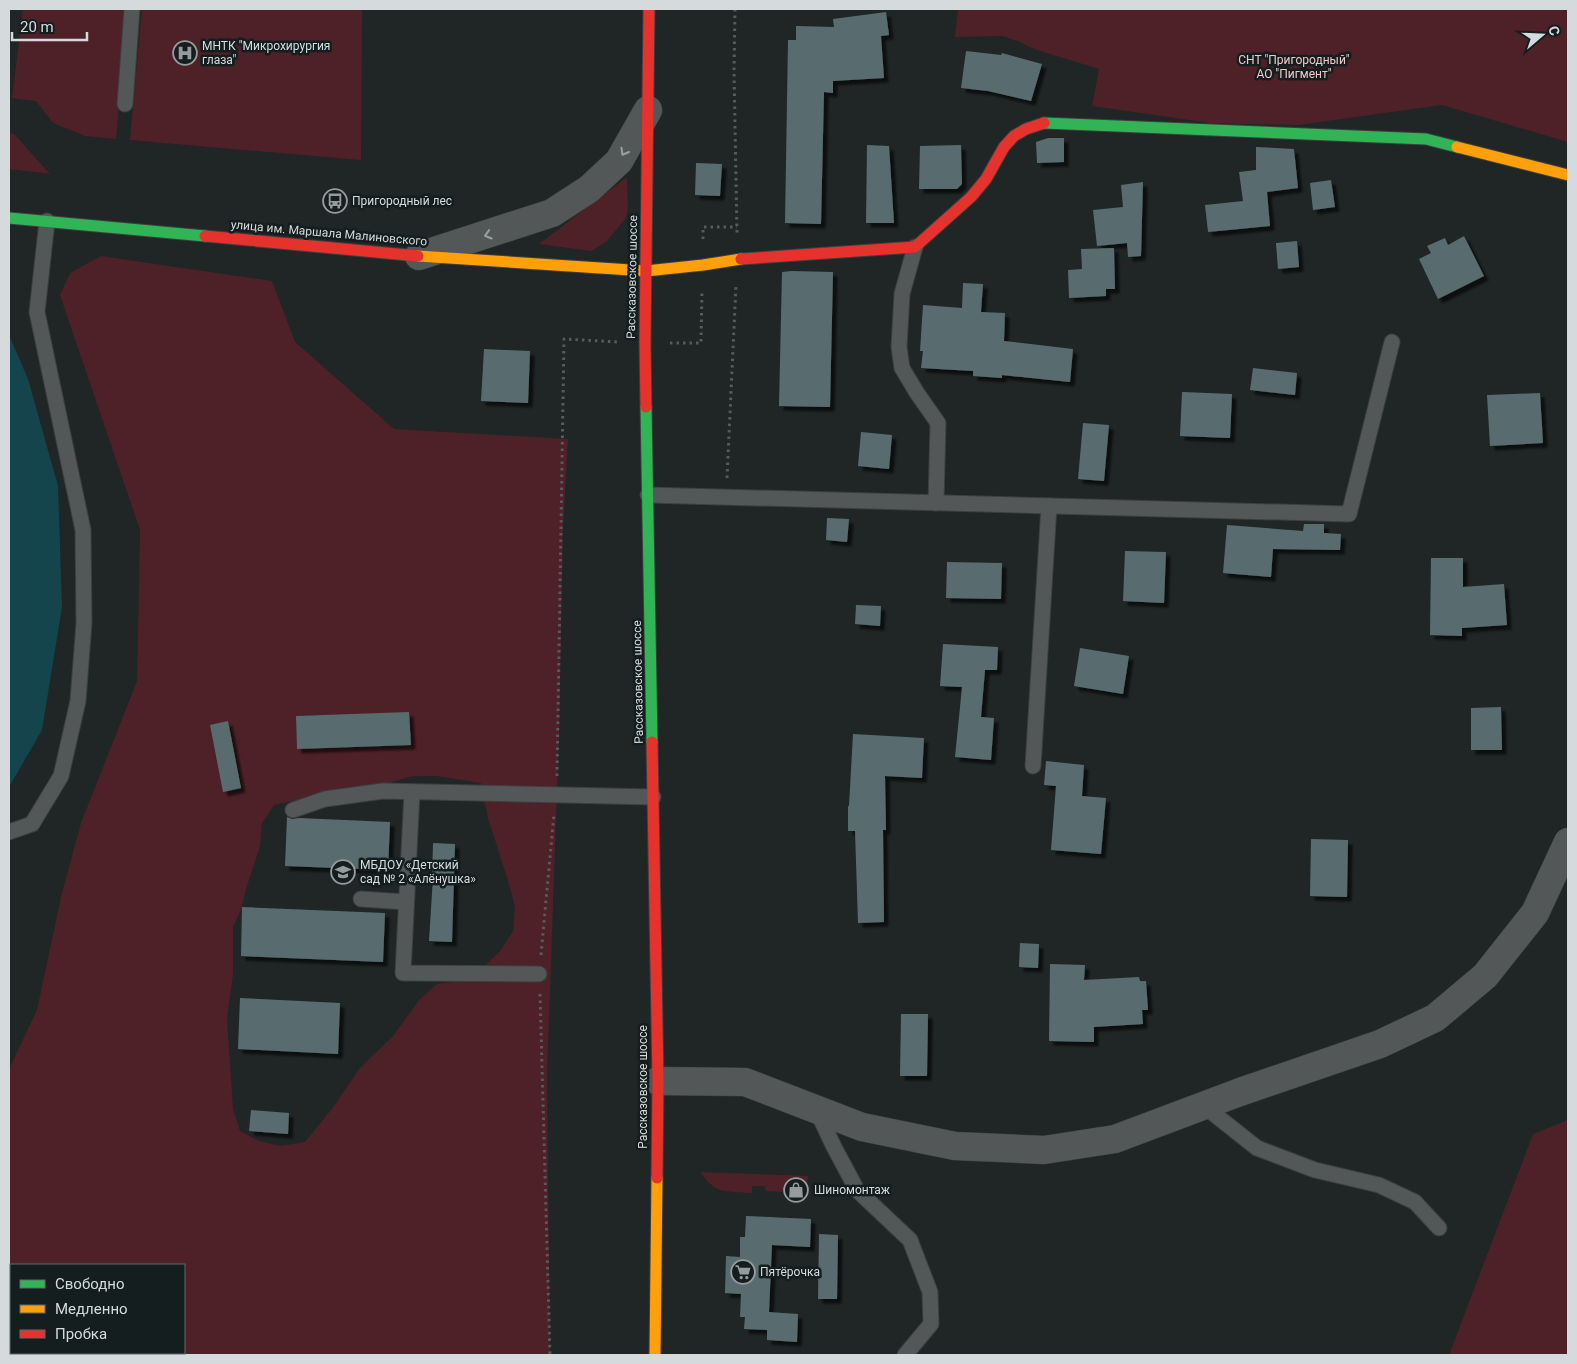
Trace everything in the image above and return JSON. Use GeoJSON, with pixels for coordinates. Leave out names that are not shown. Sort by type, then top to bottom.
{"type":"FeatureCollection","features":[{"type":"Feature","properties":{"kind":"street","name":"Рассказовское шоссе"},"geometry":{"type":"LineString","coordinates":[[649,9],[645,343],[658,1081],[656,1355]]}},
{"type":"Feature","properties":{"kind":"street"},"geometry":{"type":"LineString","coordinates":[[419,256],[552,214],[589,189],[619,161],[648,110]]}},
{"type":"Feature","properties":{"kind":"street"},"geometry":{"type":"LineString","coordinates":[[915,247],[971,197],[986,179],[1004,147],[1014,136],[1026,129],[1046,122],[1426,139],[1568,175]]}},
{"type":"Feature","properties":{"kind":"street","name":"улица им. Маршала Малиновского"},"geometry":{"type":"LineString","coordinates":[[9,218],[419,256],[646,271],[703,266],[738,259],[915,247]]}},
{"type":"Feature","properties":{"kind":"street"},"geometry":{"type":"LineString","coordinates":[[658,1081],[745,1082],[862,1127],[955,1146],[1044,1150],[1115,1139],[1380,1044],[1435,1018],[1485,976],[1535,913],[1568,842]]}},
{"type":"Feature","properties":{"kind":"lane"},"geometry":{"type":"LineString","coordinates":[[125,104],[132,9]]}},
{"type":"Feature","properties":{"kind":"lane"},"geometry":{"type":"LineString","coordinates":[[9,832],[32,824],[61,776],[78,700],[84,623],[83,530],[37,312],[46,221]]}},
{"type":"Feature","properties":{"kind":"lane"},"geometry":{"type":"LineString","coordinates":[[915,247],[902,294],[899,347],[902,368],[938,422],[936,503]]}},
{"type":"Feature","properties":{"kind":"lane"},"geometry":{"type":"LineString","coordinates":[[648,495],[1349,514],[1392,342]]}},
{"type":"Feature","properties":{"kind":"lane"},"geometry":{"type":"LineString","coordinates":[[1032,766],[1049,506]]}},
{"type":"Feature","properties":{"kind":"lane"},"geometry":{"type":"LineString","coordinates":[[293,810],[325,799],[382,791],[654,797]]}},
{"type":"Feature","properties":{"kind":"lane"},"geometry":{"type":"LineString","coordinates":[[412,792],[402,973],[539,974]]}},
{"type":"Feature","properties":{"kind":"lane"},"geometry":{"type":"LineString","coordinates":[[361,899],[406,902]]}},
{"type":"Feature","properties":{"kind":"lane"},"geometry":{"type":"LineString","coordinates":[[1204,1106],[1257,1148],[1315,1170],[1379,1185],[1415,1202],[1440,1228]]}},
{"type":"Feature","properties":{"kind":"lane"},"geometry":{"type":"LineString","coordinates":[[816,1109],[857,1190],[910,1240],[930,1292],[931,1324],[905,1355]]}},
{"type":"Feature","properties":{"kind":"path"},"geometry":{"type":"LineString","coordinates":[[550,1355],[539,974],[556,795],[564,339],[645,343],[701,343],[703,228],[737,227]]}},
{"type":"Feature","properties":{"kind":"green space"},"geometry":{"type":"Polygon","coordinates":[[[23,9],[127,9],[116,139],[85,136],[53,123],[36,101],[12,98],[23,9]]]}},
{"type":"Feature","properties":{"kind":"green space","name":"МНТК \"Микрохирургия глаза\""},"geometry":{"type":"Polygon","coordinates":[[[142,9],[362,9],[361,160],[130,140],[142,9]]]}},
{"type":"Feature","properties":{"kind":"green space","name":"СНТ \"Пригородный\" АО \"Пигмент\""},"geometry":{"type":"Polygon","coordinates":[[[958,9],[1568,9],[1568,142],[1442,105],[1298,125],[1210,123],[1092,106],[1099,69],[1034,49],[1003,36],[955,37],[958,9]]]}},
{"type":"Feature","properties":{"kind":"green space"},"geometry":{"type":"Polygon","coordinates":[[[9,133],[14,134],[50,174],[9,169],[9,133]]]}},
{"type":"Feature","properties":{"kind":"green space"},"geometry":{"type":"Polygon","coordinates":[[[627,177],[628,208],[626,218],[606,242],[591,251],[539,244],[627,177]]]}},
{"type":"Feature","properties":{"kind":"green space"},"geometry":{"type":"Polygon","coordinates":[[[101,256],[272,281],[295,342],[394,429],[568,439],[563,531],[559,732],[547,1077],[550,1355],[9,1355],[9,1069],[37,1010],[61,897],[81,823],[137,681],[140,530],[60,295],[70,273],[101,256]],[[387,713],[388,746],[411,745],[387,713]],[[318,715],[296,716],[297,749],[320,748],[318,715]],[[338,715],[340,748],[362,747],[338,715]],[[413,776],[392,782],[383,791],[341,805],[297,800],[274,805],[262,823],[260,846],[242,907],[233,927],[233,974],[227,1019],[233,1109],[240,1131],[259,1141],[281,1146],[305,1142],[334,1106],[360,1068],[393,1036],[420,999],[437,984],[460,981],[480,971],[501,950],[513,931],[515,907],[488,818],[481,783],[437,776],[413,776]]]}},
{"type":"Feature","properties":{"kind":"green space"},"geometry":{"type":"Polygon","coordinates":[[[1568,1120],[1568,1355],[1449,1355],[1533,1134],[1568,1120]]]}},
{"type":"Feature","properties":{"kind":"green space"},"geometry":{"type":"Polygon","coordinates":[[[700,1172],[808,1176],[807,1187],[783,1186],[783,1192],[766,1191],[765,1186],[752,1186],[752,1193],[728,1192],[717,1188],[711,1185],[700,1172]]]}},
{"type":"Feature","properties":{"kind":"water"},"geometry":{"type":"Polygon","coordinates":[[[9,335],[28,379],[58,486],[62,607],[42,730],[9,787],[9,335]]]}},
{"type":"Feature","properties":{"kind":"building"},"geometry":{"type":"Polygon","coordinates":[[[886,12],[889,35],[881,36],[884,78],[833,81],[833,93],[824,92],[821,224],[785,223],[788,40],[796,40],[796,26],[834,27],[833,19],[886,12]]]}},
{"type":"Feature","properties":{"kind":"building"},"geometry":{"type":"Polygon","coordinates":[[[966,51],[1001,55],[1002,53],[1042,64],[1031,101],[988,91],[961,88],[966,51]]]}},
{"type":"Feature","properties":{"kind":"building"},"geometry":{"type":"Polygon","coordinates":[[[1048,138],[1064,138],[1064,162],[1037,163],[1036,142],[1048,138]]]}},
{"type":"Feature","properties":{"kind":"building"},"geometry":{"type":"Polygon","coordinates":[[[867,145],[889,146],[894,223],[866,223],[867,145]]]}},
{"type":"Feature","properties":{"kind":"building"},"geometry":{"type":"Polygon","coordinates":[[[961,145],[962,184],[957,189],[919,189],[920,146],[961,145]]]}},
{"type":"Feature","properties":{"kind":"building"},"geometry":{"type":"Polygon","coordinates":[[[1256,147],[1294,149],[1298,188],[1267,192],[1270,226],[1208,232],[1205,205],[1243,201],[1239,172],[1256,170],[1256,147]]]}},
{"type":"Feature","properties":{"kind":"building"},"geometry":{"type":"Polygon","coordinates":[[[696,163],[722,164],[720,196],[695,195],[696,163]]]}},
{"type":"Feature","properties":{"kind":"building"},"geometry":{"type":"Polygon","coordinates":[[[1331,180],[1335,207],[1313,210],[1310,183],[1331,180]]]}},
{"type":"Feature","properties":{"kind":"building"},"geometry":{"type":"Polygon","coordinates":[[[1143,182],[1141,256],[1128,257],[1127,243],[1097,246],[1093,210],[1123,207],[1121,185],[1143,182]]]}},
{"type":"Feature","properties":{"kind":"building"},"geometry":{"type":"Polygon","coordinates":[[[1464,236],[1484,276],[1438,299],[1419,259],[1431,253],[1427,246],[1445,238],[1448,245],[1464,236]]]}},
{"type":"Feature","properties":{"kind":"building"},"geometry":{"type":"Polygon","coordinates":[[[1297,241],[1299,267],[1278,269],[1276,243],[1297,241]]]}},
{"type":"Feature","properties":{"kind":"building"},"geometry":{"type":"Polygon","coordinates":[[[1114,248],[1115,289],[1106,289],[1106,296],[1069,298],[1068,270],[1082,269],[1081,249],[1114,248]]]}},
{"type":"Feature","properties":{"kind":"building"},"geometry":{"type":"Polygon","coordinates":[[[782,272],[833,272],[830,407],[779,406],[782,272]]]}},
{"type":"Feature","properties":{"kind":"building"},"geometry":{"type":"Polygon","coordinates":[[[963,283],[983,284],[981,312],[1005,313],[1004,341],[1073,349],[1070,382],[1002,375],[1002,378],[973,376],[973,371],[921,368],[923,351],[920,351],[923,305],[962,308],[963,283]]]}},
{"type":"Feature","properties":{"kind":"building"},"geometry":{"type":"Polygon","coordinates":[[[484,349],[530,351],[528,403],[481,401],[484,349]]]}},
{"type":"Feature","properties":{"kind":"building"},"geometry":{"type":"Polygon","coordinates":[[[1253,368],[1297,373],[1295,395],[1250,390],[1253,368]]]}},
{"type":"Feature","properties":{"kind":"building"},"geometry":{"type":"Polygon","coordinates":[[[1182,392],[1232,394],[1230,438],[1180,436],[1182,392]]]}},
{"type":"Feature","properties":{"kind":"building"},"geometry":{"type":"Polygon","coordinates":[[[1540,393],[1543,443],[1490,446],[1487,395],[1540,393]]]}},
{"type":"Feature","properties":{"kind":"building"},"geometry":{"type":"Polygon","coordinates":[[[1083,423],[1109,425],[1104,481],[1078,479],[1083,423]]]}},
{"type":"Feature","properties":{"kind":"building"},"geometry":{"type":"Polygon","coordinates":[[[861,432],[892,435],[889,469],[858,466],[861,432]]]}},
{"type":"Feature","properties":{"kind":"building"},"geometry":{"type":"Polygon","coordinates":[[[827,518],[849,519],[847,542],[826,540],[827,518]]]}},
{"type":"Feature","properties":{"kind":"building"},"geometry":{"type":"Polygon","coordinates":[[[1304,524],[1324,524],[1324,533],[1341,534],[1340,550],[1273,549],[1271,577],[1223,573],[1227,525],[1303,531],[1304,524]]]}},
{"type":"Feature","properties":{"kind":"building"},"geometry":{"type":"Polygon","coordinates":[[[1125,551],[1166,552],[1164,603],[1123,601],[1125,551]]]}},
{"type":"Feature","properties":{"kind":"building"},"geometry":{"type":"Polygon","coordinates":[[[1431,558],[1463,558],[1463,587],[1504,584],[1507,625],[1462,628],[1462,636],[1430,635],[1431,558]]]}},
{"type":"Feature","properties":{"kind":"building"},"geometry":{"type":"Polygon","coordinates":[[[947,562],[1002,563],[1001,599],[946,598],[947,562]]]}},
{"type":"Feature","properties":{"kind":"building"},"geometry":{"type":"Polygon","coordinates":[[[856,605],[881,606],[880,626],[855,624],[856,605]]]}},
{"type":"Feature","properties":{"kind":"building"},"geometry":{"type":"Polygon","coordinates":[[[943,644],[998,647],[997,670],[985,670],[981,717],[994,718],[991,760],[955,757],[962,687],[940,686],[943,644]]]}},
{"type":"Feature","properties":{"kind":"building"},"geometry":{"type":"Polygon","coordinates":[[[1080,648],[1129,656],[1123,694],[1074,686],[1080,648]]]}},
{"type":"Feature","properties":{"kind":"building"},"geometry":{"type":"Polygon","coordinates":[[[1501,707],[1502,750],[1471,750],[1471,708],[1501,707]]]}},
{"type":"Feature","properties":{"kind":"building"},"geometry":{"type":"Polygon","coordinates":[[[409,712],[411,745],[297,749],[296,716],[409,712]]]}},
{"type":"Feature","properties":{"kind":"building"},"geometry":{"type":"Polygon","coordinates":[[[228,721],[241,788],[223,792],[210,725],[228,721]]]}},
{"type":"Feature","properties":{"kind":"building"},"geometry":{"type":"Polygon","coordinates":[[[853,734],[924,738],[922,778],[885,776],[886,830],[883,830],[884,922],[858,923],[855,831],[848,831],[853,734]]]}},
{"type":"Feature","properties":{"kind":"building"},"geometry":{"type":"Polygon","coordinates":[[[1046,761],[1084,765],[1082,796],[1106,798],[1101,854],[1051,850],[1056,786],[1044,785],[1046,761]]]}},
{"type":"Feature","properties":{"kind":"building"},"geometry":{"type":"Polygon","coordinates":[[[287,817],[292,819],[390,822],[388,870],[285,866],[287,817]]]}},
{"type":"Feature","properties":{"kind":"building"},"geometry":{"type":"Polygon","coordinates":[[[1311,839],[1348,840],[1347,897],[1310,896],[1311,839]]]}},
{"type":"Feature","properties":{"kind":"building"},"geometry":{"type":"Polygon","coordinates":[[[433,843],[455,844],[452,942],[429,941],[433,843]]]}},
{"type":"Feature","properties":{"kind":"building"},"geometry":{"type":"Polygon","coordinates":[[[242,907],[385,913],[383,962],[241,956],[242,907]]]}},
{"type":"Feature","properties":{"kind":"building"},"geometry":{"type":"Polygon","coordinates":[[[1020,943],[1039,944],[1038,968],[1019,967],[1020,943]]]}},
{"type":"Feature","properties":{"kind":"building"},"geometry":{"type":"Polygon","coordinates":[[[1050,964],[1085,965],[1084,980],[1139,977],[1140,981],[1146,981],[1148,1010],[1142,1010],[1143,1024],[1094,1027],[1094,1042],[1049,1041],[1050,964]]]}},
{"type":"Feature","properties":{"kind":"building"},"geometry":{"type":"Polygon","coordinates":[[[240,998],[340,1003],[338,1054],[238,1049],[240,998]]]}},
{"type":"Feature","properties":{"kind":"building"},"geometry":{"type":"Polygon","coordinates":[[[901,1014],[928,1014],[927,1076],[900,1076],[901,1014]]]}},
{"type":"Feature","properties":{"kind":"building"},"geometry":{"type":"Polygon","coordinates":[[[251,1110],[289,1113],[288,1134],[249,1131],[251,1110]]]}},
{"type":"Feature","properties":{"kind":"building"},"geometry":{"type":"Polygon","coordinates":[[[746,1216],[811,1219],[810,1247],[772,1245],[769,1312],[798,1314],[797,1342],[767,1340],[767,1330],[744,1329],[745,1317],[740,1317],[741,1294],[725,1293],[726,1256],[740,1257],[740,1237],[745,1237],[746,1216]]]}},
{"type":"Feature","properties":{"kind":"building"},"geometry":{"type":"Polygon","coordinates":[[[819,1234],[838,1235],[837,1299],[818,1299],[819,1234]]]}},
{"type":"Feature","properties":{"kind":"traffic: fast"},"geometry":{"type":"LineString","coordinates":[[1044,123],[1426,139],[1457,147]]}},
{"type":"Feature","properties":{"kind":"traffic: fast"},"geometry":{"type":"LineString","coordinates":[[9,218],[205,236]]}},
{"type":"Feature","properties":{"kind":"traffic: fast"},"geometry":{"type":"LineString","coordinates":[[646,407],[652,742]]}},
{"type":"Feature","properties":{"kind":"traffic: slow"},"geometry":{"type":"LineString","coordinates":[[1457,147],[1568,175]]}},
{"type":"Feature","properties":{"kind":"traffic: slow"},"geometry":{"type":"LineString","coordinates":[[418,256],[646,271],[741,259]]}},
{"type":"Feature","properties":{"kind":"traffic: slow"},"geometry":{"type":"LineString","coordinates":[[655,1355],[657,1178]]}},
{"type":"Feature","properties":{"kind":"traffic: jam"},"geometry":{"type":"LineString","coordinates":[[646,407],[649,9]]}},
{"type":"Feature","properties":{"kind":"traffic: jam"},"geometry":{"type":"LineString","coordinates":[[741,259],[915,247],[971,197],[986,179],[1004,147],[1014,136],[1026,129],[1044,123]]}},
{"type":"Feature","properties":{"kind":"traffic: jam"},"geometry":{"type":"LineString","coordinates":[[205,236],[418,256]]}},
{"type":"Feature","properties":{"kind":"traffic: jam"},"geometry":{"type":"LineString","coordinates":[[652,742],[658,1081],[657,1178]]}},
{"type":"Feature","properties":{"kind":"place","name":"МНТК \"Микрохирургия глаза\""},"geometry":{"type":"Point","coordinates":[185,53]}},
{"type":"Feature","properties":{"kind":"place","name":"Пригородный лес"},"geometry":{"type":"Point","coordinates":[335,201]}},
{"type":"Feature","properties":{"kind":"place","name":"МБДОУ «Детский сад № 2 «Алёнушка»"},"geometry":{"type":"Point","coordinates":[343,872]}},
{"type":"Feature","properties":{"kind":"place","name":"Шиномонтаж"},"geometry":{"type":"Point","coordinates":[796,1190]}},
{"type":"Feature","properties":{"kind":"place","name":"Пятёрочка"},"geometry":{"type":"Point","coordinates":[743,1272]}}]}
